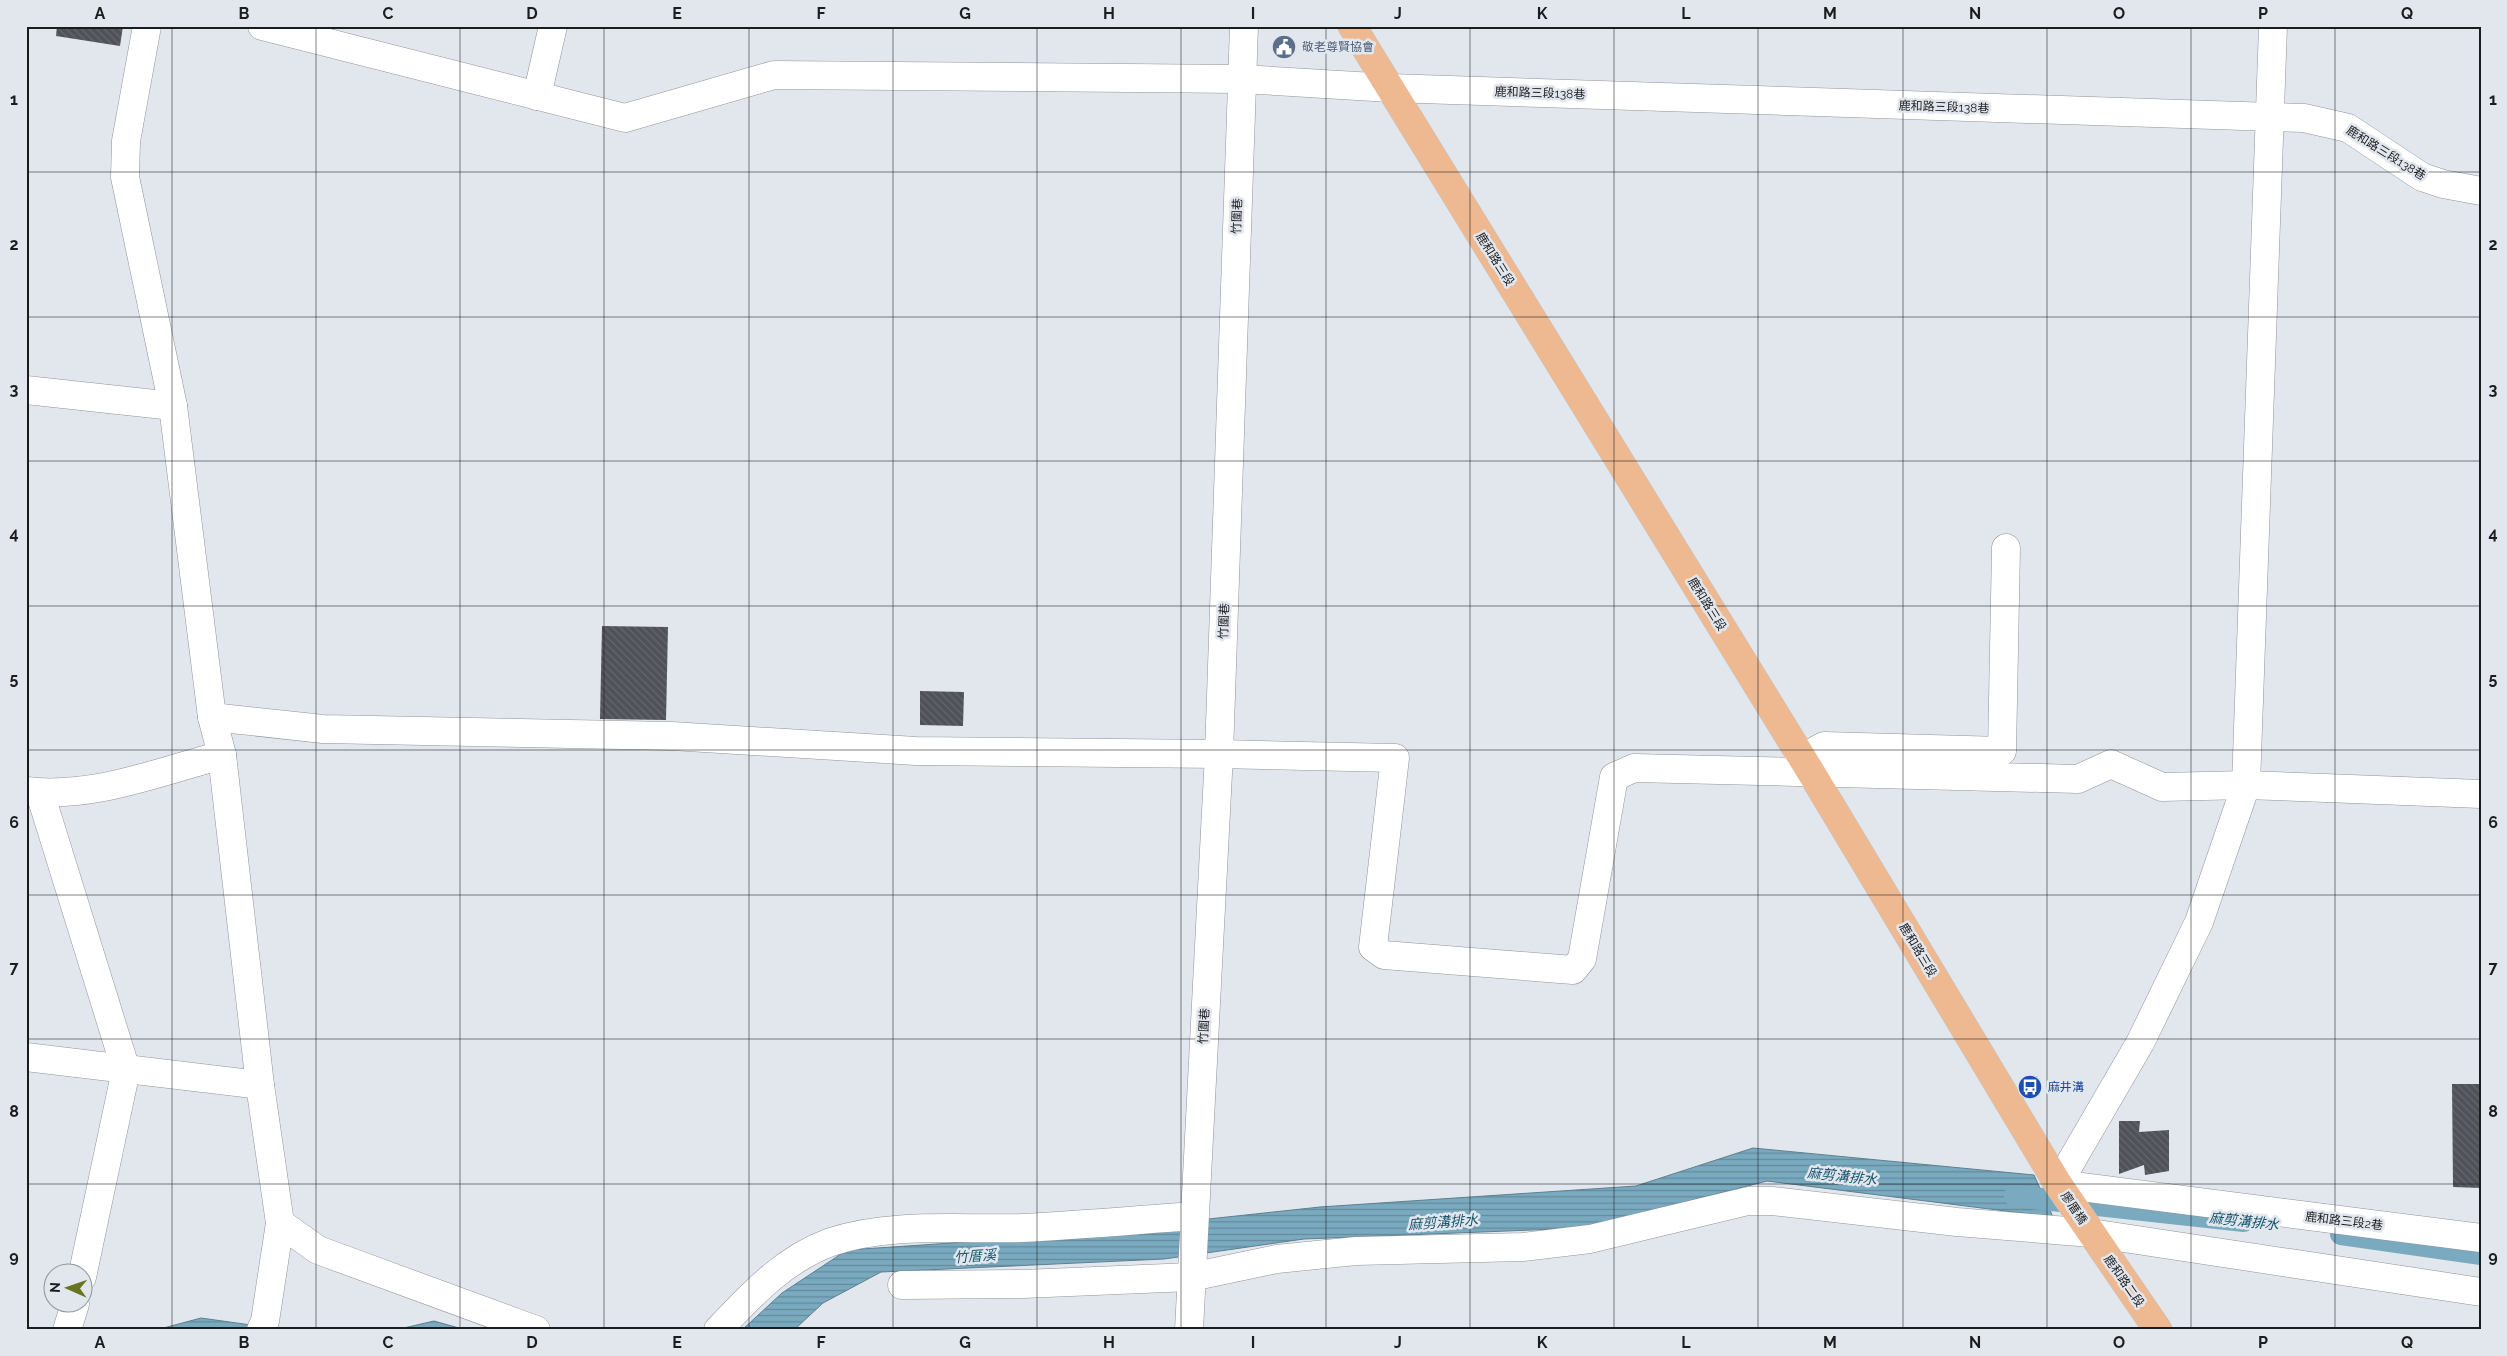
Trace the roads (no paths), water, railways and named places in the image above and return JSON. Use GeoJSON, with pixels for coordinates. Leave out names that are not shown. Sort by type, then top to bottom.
{"type":"FeatureCollection","features":[{"type":"Feature","properties":{"kind":"main road","name":"鹿和路三段"},"geometry":{"type":"LineString","coordinates":[[1352,26],[1807,766],[2058,1184]]}},
{"type":"Feature","properties":{"kind":"main road","name":"廖厝橋"},"geometry":{"type":"LineString","coordinates":[[2058,1184],[2091,1233]]}},
{"type":"Feature","properties":{"kind":"main road","name":"鹿和路二段"},"geometry":{"type":"LineString","coordinates":[[2091,1233],[2158,1330]]}},
{"type":"Feature","properties":{"kind":"street"},"geometry":{"type":"LineString","coordinates":[[147,26],[126,141],[125,177],[173,406],[212,717],[222,755],[260,1085],[280,1223],[263,1325]]}},
{"type":"Feature","properties":{"kind":"street","name":"鹿和路三段138巷"},"geometry":{"type":"LineString","coordinates":[[262,26],[625,118],[774,75],[1242,79],[1390,88],[2323,120],[2348,128],[2422,177],[2443,184],[2481,191]]}},
{"type":"Feature","properties":{"kind":"street"},"geometry":{"type":"LineString","coordinates":[[537,96],[553,26]]}},
{"type":"Feature","properties":{"kind":"street","name":"竹圍巷"},"geometry":{"type":"LineString","coordinates":[[1189,1330],[1219,754],[1244,26]]}},
{"type":"Feature","properties":{"kind":"street"},"geometry":{"type":"LineString","coordinates":[[2058,1184],[2140,1043],[2199,922],[2246,785],[2273,26]]}},
{"type":"Feature","properties":{"kind":"street"},"geometry":{"type":"LineString","coordinates":[[26,390],[173,406]]}},
{"type":"Feature","properties":{"kind":"street"},"geometry":{"type":"LineString","coordinates":[[1807,766],[1824,746],[2002,751],[2006,548]]}},
{"type":"Feature","properties":{"kind":"street"},"geometry":{"type":"LineString","coordinates":[[212,717],[323,729],[672,736],[916,752],[1219,754],[1394,758],[1373,947],[1384,954],[1574,970],[1582,959],[1614,778],[1634,768],[1807,766],[2078,779],[2111,764],[2162,787],[2246,785],[2481,794]]}},
{"type":"Feature","properties":{"kind":"street"},"geometry":{"type":"LineString","coordinates":[[85,1264],[126,1070],[33,792],[94,790],[222,755]]}},
{"type":"Feature","properties":{"kind":"street"},"geometry":{"type":"LineString","coordinates":[[26,1057],[260,1085]]}},
{"type":"Feature","properties":{"kind":"street","name":"鹿和路三段2巷"},"geometry":{"type":"LineString","coordinates":[[2058,1184],[2481,1238]]}},
{"type":"Feature","properties":{"kind":"street"},"geometry":{"type":"LineString","coordinates":[[902,1285],[1023,1284],[1191,1277],[1278,1260],[1356,1251],[1523,1247],[1590,1239],[1748,1201],[1772,1201],[1957,1222],[2091,1233],[2481,1292]]}},
{"type":"Feature","properties":{"kind":"street"},"geometry":{"type":"LineString","coordinates":[[718,1330],[760,1285],[781,1268],[829,1243],[864,1234],[900,1230],[1024,1228],[1194,1216]]}},
{"type":"Feature","properties":{"kind":"street"},"geometry":{"type":"LineString","coordinates":[[280,1223],[318,1250],[536,1330]]}},
{"type":"Feature","properties":{"kind":"street"},"geometry":{"type":"LineString","coordinates":[[67,1330],[72,1314]]}},
{"type":"Feature","properties":{"kind":"water","name":"竹厝溪"},"geometry":{"type":"Polygon","coordinates":[[[1753,1148],[2034,1175],[2053,1217],[1767,1181],[1583,1228],[1304,1239],[1164,1259],[881,1272],[823,1303],[794,1330],[742,1330],[782,1293],[847,1250],[1041,1237],[1320,1207],[1636,1186],[1753,1148]]]}},
{"type":"Feature","properties":{"kind":"water"},"geometry":{"type":"Polygon","coordinates":[[[201,1318],[287,1330],[156,1330],[201,1318]]]}},
{"type":"Feature","properties":{"kind":"water"},"geometry":{"type":"Polygon","coordinates":[[[434,1321],[466,1330],[395,1330],[434,1321]]]}},
{"type":"Feature","properties":{"kind":"waterway","name":"麻剪溝排水"},"geometry":{"type":"LineString","coordinates":[[2015,1196],[2244,1221]]}},
{"type":"Feature","properties":{"kind":"waterway","name":"麻剪溝排水"},"geometry":{"type":"LineString","coordinates":[[2341,1234],[2481,1254]]}},
{"type":"Feature","properties":{"kind":"place","name":"敬老尊賢協會"},"geometry":{"type":"Point","coordinates":[1284,47]}},
{"type":"Feature","properties":{"kind":"place","name":"麻井溝"},"geometry":{"type":"Point","coordinates":[2030,1087]}}]}
